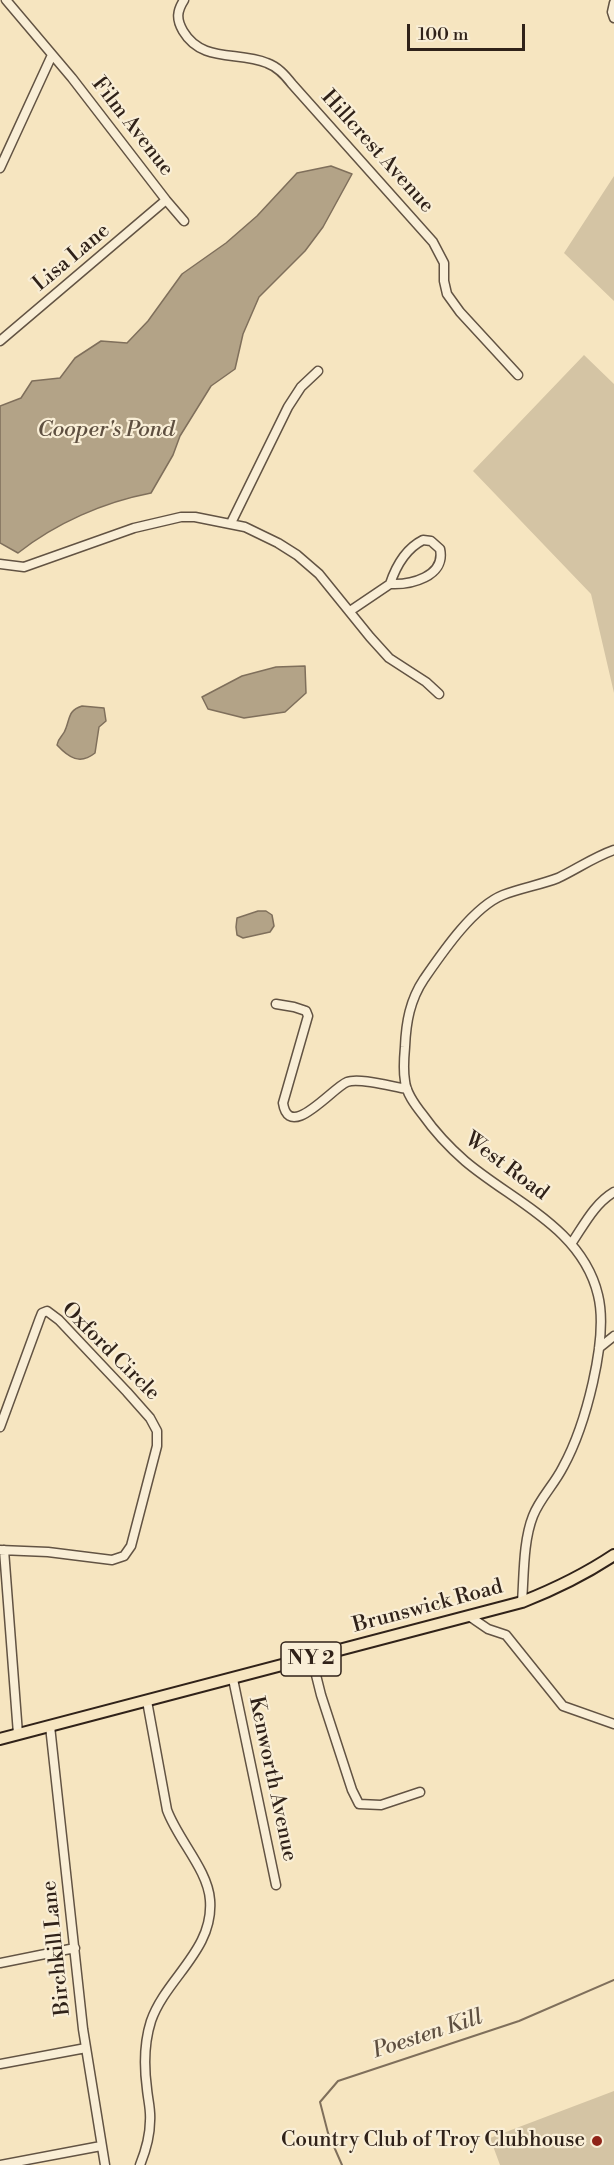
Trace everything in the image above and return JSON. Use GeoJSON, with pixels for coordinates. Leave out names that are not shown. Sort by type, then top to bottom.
{"type":"FeatureCollection","features":[{"type":"Feature","properties":{"kind":"main road","name":"Brunswick Road"},"geometry":{"type":"LineString","coordinates":[[0,1739],[312,1659],[522,1602],[587,1573],[614,1556]]}},
{"type":"Feature","properties":{"kind":"street","name":"Film Avenue"},"geometry":{"type":"LineString","coordinates":[[6,0],[184,221]]}},
{"type":"Feature","properties":{"kind":"street","name":"Hillcrest Avenue"},"geometry":{"type":"LineString","coordinates":[[184,0],[178,12],[179,22],[193,44],[204,51],[224,57],[244,57],[270,64],[279,69],[433,242],[444,263],[447,294],[460,312],[518,375]]}},
{"type":"Feature","properties":{"kind":"street"},"geometry":{"type":"LineString","coordinates":[[0,168],[52,55]]}},
{"type":"Feature","properties":{"kind":"street","name":"Lisa Lane"},"geometry":{"type":"LineString","coordinates":[[0,341],[165,200]]}},
{"type":"Feature","properties":{"kind":"street"},"geometry":{"type":"LineString","coordinates":[[231,523],[288,406],[301,387],[318,371]]}},
{"type":"Feature","properties":{"kind":"street"},"geometry":{"type":"LineString","coordinates":[[0,564],[24,567],[134,528],[168,519],[195,517],[231,523],[259,533],[297,555],[320,574],[370,637],[389,657],[426,682],[439,694]]}},
{"type":"Feature","properties":{"kind":"street"},"geometry":{"type":"LineString","coordinates":[[350,611],[390,585],[409,584],[430,574],[438,566],[441,553],[438,547],[427,540],[416,544],[404,555],[390,585]]}},
{"type":"Feature","properties":{"kind":"street","name":"West Road"},"geometry":{"type":"LineString","coordinates":[[522,1602],[531,1520],[539,1500],[563,1467],[575,1441],[591,1387],[599,1348],[601,1319],[598,1294],[583,1260],[552,1223],[466,1162],[432,1128],[407,1089],[405,1081],[406,1027],[417,988],[476,913],[488,903],[502,896],[561,876],[579,865],[614,850]]}},
{"type":"Feature","properties":{"kind":"street"},"geometry":{"type":"LineString","coordinates":[[276,1004],[306,1011],[308,1016],[283,1103],[284,1110],[290,1117],[296,1118],[303,1115],[348,1081],[407,1089]]}},
{"type":"Feature","properties":{"kind":"street"},"geometry":{"type":"LineString","coordinates":[[571,1244],[597,1206],[614,1192]]}},
{"type":"Feature","properties":{"kind":"street","name":"Oxford Circle"},"geometry":{"type":"LineString","coordinates":[[0,1427],[42,1313],[47,1311],[127,1392],[150,1418],[158,1436],[131,1546],[124,1556],[112,1560],[48,1552],[2,1550],[18,1734]]}},
{"type":"Feature","properties":{"kind":"street"},"geometry":{"type":"LineString","coordinates":[[599,1348],[614,1336]]}},
{"type":"Feature","properties":{"kind":"street"},"geometry":{"type":"LineString","coordinates":[[469,1616],[488,1629],[506,1635],[563,1706],[614,1724]]}},
{"type":"Feature","properties":{"kind":"street"},"geometry":{"type":"LineString","coordinates":[[312,1659],[321,1695],[352,1790],[359,1804],[381,1805],[420,1792]]}},
{"type":"Feature","properties":{"kind":"street","name":"Kenworth Avenue"},"geometry":{"type":"LineString","coordinates":[[233,1679],[276,1885]]}},
{"type":"Feature","properties":{"kind":"street"},"geometry":{"type":"LineString","coordinates":[[140,2165],[148,2145],[151,2120],[145,2072],[152,2018],[164,1996],[204,1939],[210,1915],[210,1900],[204,1878],[172,1824],[167,1810],[147,1701]]}},
{"type":"Feature","properties":{"kind":"street","name":"Birchkill Lane"},"geometry":{"type":"LineString","coordinates":[[50,1726],[86,2048],[105,2165]]}},
{"type":"Feature","properties":{"kind":"street"},"geometry":{"type":"LineString","coordinates":[[0,1963],[75,1948]]}},
{"type":"Feature","properties":{"kind":"street"},"geometry":{"type":"LineString","coordinates":[[0,2064],[86,2048]]}},
{"type":"Feature","properties":{"kind":"street"},"geometry":{"type":"LineString","coordinates":[[0,2165],[101,2146]]}},
{"type":"Feature","properties":{"kind":"shaded area"},"geometry":{"type":"Polygon","coordinates":[[[614,176],[614,301],[564,253],[614,176]]]}},
{"type":"Feature","properties":{"kind":"shaded area"},"geometry":{"type":"Polygon","coordinates":[[[584,355],[614,384],[614,693],[591,594],[473,471],[584,355]]]}},
{"type":"Feature","properties":{"kind":"shaded area"},"geometry":{"type":"Polygon","coordinates":[[[614,2091],[614,2165],[500,2165],[490,2138],[614,2091]]]}},
{"type":"Feature","properties":{"kind":"water","name":"Cooper's Pond"},"geometry":{"type":"Polygon","coordinates":[[[331,166],[352,174],[323,227],[305,251],[259,297],[243,334],[235,369],[211,386],[180,436],[173,455],[151,493],[116,502],[81,515],[48,532],[18,553],[0,543],[0,406],[21,398],[32,381],[60,378],[75,358],[101,341],[127,343],[148,321],[182,274],[226,243],[257,216],[297,173],[331,166]]]}},
{"type":"Feature","properties":{"kind":"water"},"geometry":{"type":"Polygon","coordinates":[[[305,666],[306,693],[285,712],[244,718],[208,709],[202,697],[242,676],[276,667],[305,666]]]}},
{"type":"Feature","properties":{"kind":"water"},"geometry":{"type":"Polygon","coordinates":[[[82,706],[104,708],[106,721],[99,727],[95,753],[90,757],[80,759],[70,756],[57,745],[71,714],[82,706]]]}},
{"type":"Feature","properties":{"kind":"water"},"geometry":{"type":"Polygon","coordinates":[[[258,911],[266,911],[272,915],[274,926],[270,932],[243,938],[237,935],[237,918],[258,911]]]}},
{"type":"Feature","properties":{"kind":"waterway","name":"Poesten Kill"},"geometry":{"type":"LineString","coordinates":[[342,2165],[328,2133],[320,2102],[338,2081],[519,2021],[614,1980]]}},
{"type":"Feature","properties":{"kind":"place","name":"Country Club of Troy Clubhouse"},"geometry":{"type":"Point","coordinates":[597,2141]}}]}
